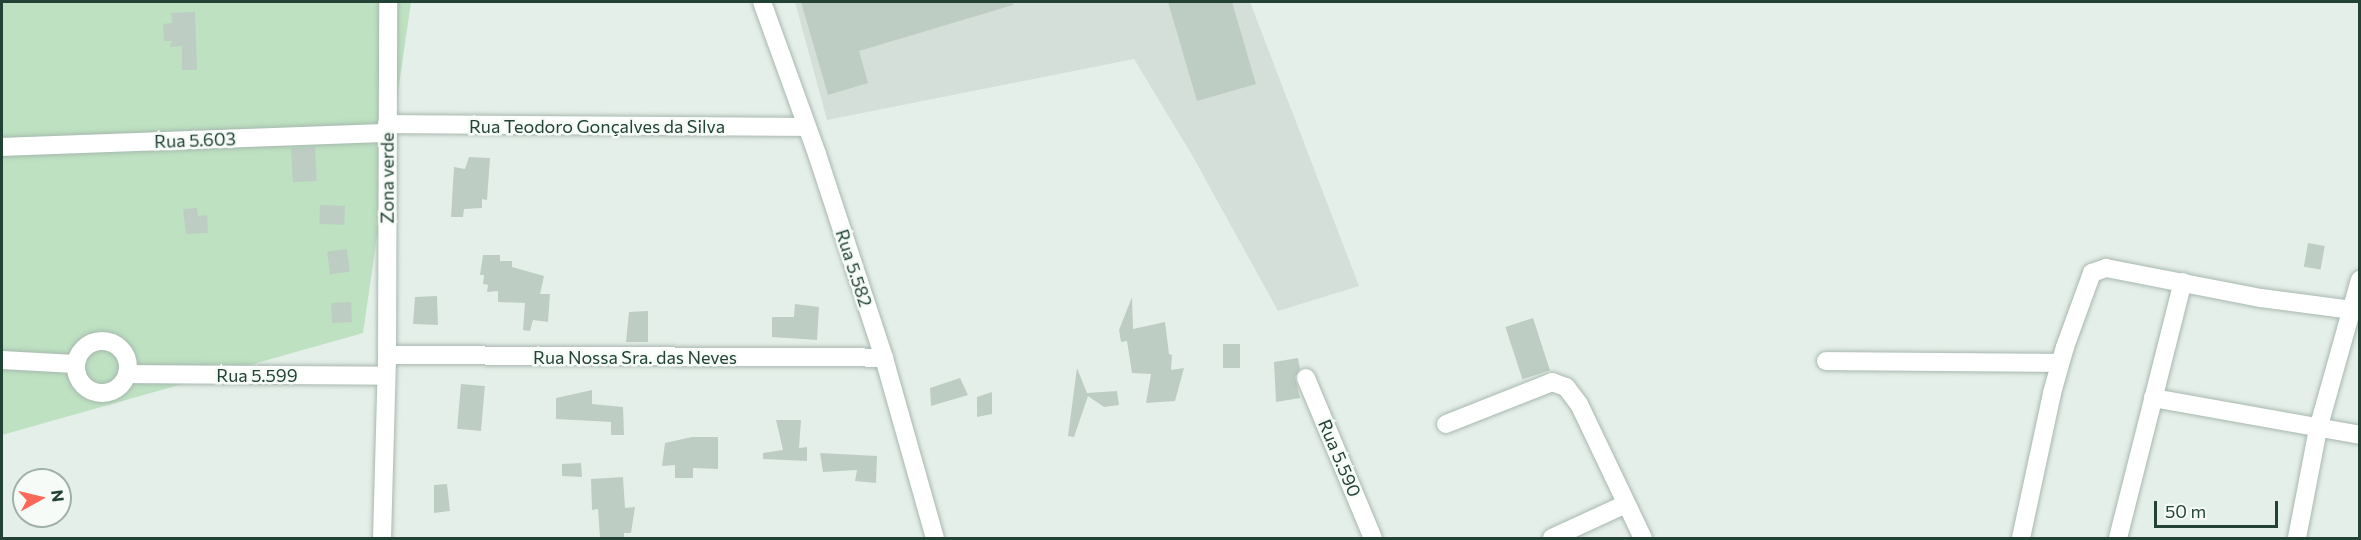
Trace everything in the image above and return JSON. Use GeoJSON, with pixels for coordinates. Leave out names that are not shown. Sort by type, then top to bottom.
{"type":"FeatureCollection","features":[{"type":"Feature","properties":{"kind":"street","name":"Zona verde"},"geometry":{"type":"LineString","coordinates":[[386,376],[388,2]]}},
{"type":"Feature","properties":{"kind":"street","name":"Rua 5.582"},"geometry":{"type":"LineString","coordinates":[[762,2],[884,358],[935,538]]}},
{"type":"Feature","properties":{"kind":"street","name":"Rua Teodoro Gonçalves da Silva"},"geometry":{"type":"LineString","coordinates":[[387,129],[806,127]]}},
{"type":"Feature","properties":{"kind":"street","name":"Rua 5.603"},"geometry":{"type":"LineString","coordinates":[[2,147],[387,129]]}},
{"type":"Feature","properties":{"kind":"street"},"geometry":{"type":"LineString","coordinates":[[2021,538],[2060,363],[2092,273],[2106,268],[2261,298],[2352,310]]}},
{"type":"Feature","properties":{"kind":"street"},"geometry":{"type":"LineString","coordinates":[[2297,538],[2318,429],[2360,280]]}},
{"type":"Feature","properties":{"kind":"street"},"geometry":{"type":"LineString","coordinates":[[2118,538],[2183,282]]}},
{"type":"Feature","properties":{"kind":"street"},"geometry":{"type":"LineString","coordinates":[[95,340],[124,351],[127,374],[122,385],[108,393],[90,390],[78,374],[75,364],[81,350],[95,340]]}},
{"type":"Feature","properties":{"kind":"street","name":"Rua Nossa Sra. das Neves"},"geometry":{"type":"LineString","coordinates":[[387,355],[884,358]]}},
{"type":"Feature","properties":{"kind":"street"},"geometry":{"type":"LineString","coordinates":[[2,360],[75,364]]}},
{"type":"Feature","properties":{"kind":"street"},"geometry":{"type":"LineString","coordinates":[[1826,361],[2060,363]]}},
{"type":"Feature","properties":{"kind":"street","name":"Rua 5.599"},"geometry":{"type":"LineString","coordinates":[[127,374],[386,376]]}},
{"type":"Feature","properties":{"kind":"street"},"geometry":{"type":"LineString","coordinates":[[382,538],[386,376]]}},
{"type":"Feature","properties":{"kind":"street","name":"Rua 5.590"},"geometry":{"type":"LineString","coordinates":[[1306,378],[1373,538]]}},
{"type":"Feature","properties":{"kind":"street"},"geometry":{"type":"LineString","coordinates":[[1446,424],[1552,382],[1566,387],[1579,404],[1643,538]]}},
{"type":"Feature","properties":{"kind":"street"},"geometry":{"type":"LineString","coordinates":[[2153,398],[2360,435]]}},
{"type":"Feature","properties":{"kind":"street"},"geometry":{"type":"LineString","coordinates":[[1552,538],[1626,504]]}},
{"type":"Feature","properties":{"kind":"shaded area"},"geometry":{"type":"Polygon","coordinates":[[[795,2],[1250,2],[1359,286],[1278,311],[1192,155],[1134,59],[827,120],[795,2]]]}},
{"type":"Feature","properties":{"kind":"green space"},"geometry":{"type":"Polygon","coordinates":[[[2,2],[411,2],[363,333],[2,435],[2,2]]]}},
{"type":"Feature","properties":{"kind":"building"},"geometry":{"type":"Polygon","coordinates":[[[801,2],[1013,2],[1013,5],[859,51],[868,83],[828,95],[801,2]]]}},
{"type":"Feature","properties":{"kind":"building"},"geometry":{"type":"Polygon","coordinates":[[[1168,2],[1232,2],[1256,84],[1197,101],[1168,2]]]}},
{"type":"Feature","properties":{"kind":"building"},"geometry":{"type":"Polygon","coordinates":[[[195,12],[197,70],[182,70],[182,46],[170,47],[172,41],[164,41],[163,24],[172,23],[171,13],[195,12]]]}},
{"type":"Feature","properties":{"kind":"building"},"geometry":{"type":"Polygon","coordinates":[[[315,147],[317,181],[293,182],[291,148],[315,147]]]}},
{"type":"Feature","properties":{"kind":"building"},"geometry":{"type":"Polygon","coordinates":[[[469,157],[490,158],[487,200],[482,199],[482,208],[464,209],[463,217],[451,217],[454,167],[465,169],[469,157]]]}},
{"type":"Feature","properties":{"kind":"building"},"geometry":{"type":"Polygon","coordinates":[[[320,205],[345,206],[344,225],[319,224],[320,205]]]}},
{"type":"Feature","properties":{"kind":"building"},"geometry":{"type":"Polygon","coordinates":[[[197,208],[198,216],[207,215],[208,233],[186,234],[183,209],[197,208]]]}},
{"type":"Feature","properties":{"kind":"building"},"geometry":{"type":"Polygon","coordinates":[[[2308,243],[2325,246],[2321,270],[2304,267],[2308,243]]]}},
{"type":"Feature","properties":{"kind":"building"},"geometry":{"type":"Polygon","coordinates":[[[347,249],[350,272],[330,274],[327,251],[347,249]]]}},
{"type":"Feature","properties":{"kind":"building"},"geometry":{"type":"Polygon","coordinates":[[[483,255],[500,255],[500,261],[512,261],[512,267],[544,276],[540,294],[550,294],[548,322],[533,320],[530,331],[523,330],[525,303],[498,302],[498,291],[487,292],[488,285],[483,284],[484,275],[480,275],[483,255]]]}},
{"type":"Feature","properties":{"kind":"building"},"geometry":{"type":"Polygon","coordinates":[[[437,296],[438,325],[413,324],[415,297],[437,296]]]}},
{"type":"Feature","properties":{"kind":"building"},"geometry":{"type":"Polygon","coordinates":[[[1132,297],[1133,329],[1165,322],[1169,354],[1172,355],[1171,370],[1184,368],[1175,401],[1146,403],[1151,374],[1132,373],[1127,341],[1121,342],[1119,330],[1132,297]]]}},
{"type":"Feature","properties":{"kind":"building"},"geometry":{"type":"Polygon","coordinates":[[[351,302],[352,322],[332,323],[331,303],[351,302]]]}},
{"type":"Feature","properties":{"kind":"building"},"geometry":{"type":"Polygon","coordinates":[[[795,304],[819,307],[817,340],[772,337],[772,317],[794,317],[795,304]]]}},
{"type":"Feature","properties":{"kind":"building"},"geometry":{"type":"Polygon","coordinates":[[[648,311],[648,342],[626,342],[629,312],[648,311]]]}},
{"type":"Feature","properties":{"kind":"building"},"geometry":{"type":"Polygon","coordinates":[[[1533,318],[1550,370],[1522,379],[1505,327],[1533,318]]]}},
{"type":"Feature","properties":{"kind":"building"},"geometry":{"type":"Polygon","coordinates":[[[1223,344],[1240,344],[1240,368],[1223,368],[1223,344]]]}},
{"type":"Feature","properties":{"kind":"building"},"geometry":{"type":"Polygon","coordinates":[[[1298,358],[1300,369],[1295,377],[1300,398],[1276,402],[1274,362],[1298,358]]]}},
{"type":"Feature","properties":{"kind":"building"},"geometry":{"type":"Polygon","coordinates":[[[1077,368],[1087,393],[1117,391],[1119,405],[1104,407],[1088,396],[1074,437],[1068,436],[1077,368]]]}},
{"type":"Feature","properties":{"kind":"building"},"geometry":{"type":"Polygon","coordinates":[[[960,378],[968,395],[931,406],[930,388],[960,378]]]}},
{"type":"Feature","properties":{"kind":"building"},"geometry":{"type":"Polygon","coordinates":[[[461,384],[485,386],[481,431],[457,429],[461,384]]]}},
{"type":"Feature","properties":{"kind":"building"},"geometry":{"type":"Polygon","coordinates":[[[592,390],[592,404],[623,407],[624,435],[611,435],[611,422],[556,419],[556,398],[592,390]]]}},
{"type":"Feature","properties":{"kind":"building"},"geometry":{"type":"Polygon","coordinates":[[[992,392],[992,414],[977,417],[977,397],[992,392]]]}},
{"type":"Feature","properties":{"kind":"building"},"geometry":{"type":"Polygon","coordinates":[[[776,420],[801,420],[799,448],[807,447],[807,461],[763,459],[763,453],[783,450],[776,420]]]}},
{"type":"Feature","properties":{"kind":"building"},"geometry":{"type":"Polygon","coordinates":[[[692,437],[718,437],[718,469],[693,468],[693,478],[675,478],[675,465],[662,466],[665,443],[692,437]]]}},
{"type":"Feature","properties":{"kind":"building"},"geometry":{"type":"Polygon","coordinates":[[[820,453],[877,456],[876,483],[855,481],[857,470],[823,472],[820,453]]]}},
{"type":"Feature","properties":{"kind":"building"},"geometry":{"type":"Polygon","coordinates":[[[581,463],[582,477],[562,476],[562,464],[581,463]]]}},
{"type":"Feature","properties":{"kind":"building"},"geometry":{"type":"Polygon","coordinates":[[[623,477],[625,508],[635,507],[631,533],[624,533],[624,538],[600,538],[598,509],[592,510],[591,479],[623,477]]]}},
{"type":"Feature","properties":{"kind":"building"},"geometry":{"type":"Polygon","coordinates":[[[447,484],[450,511],[434,513],[434,485],[447,484]]]}}]}
